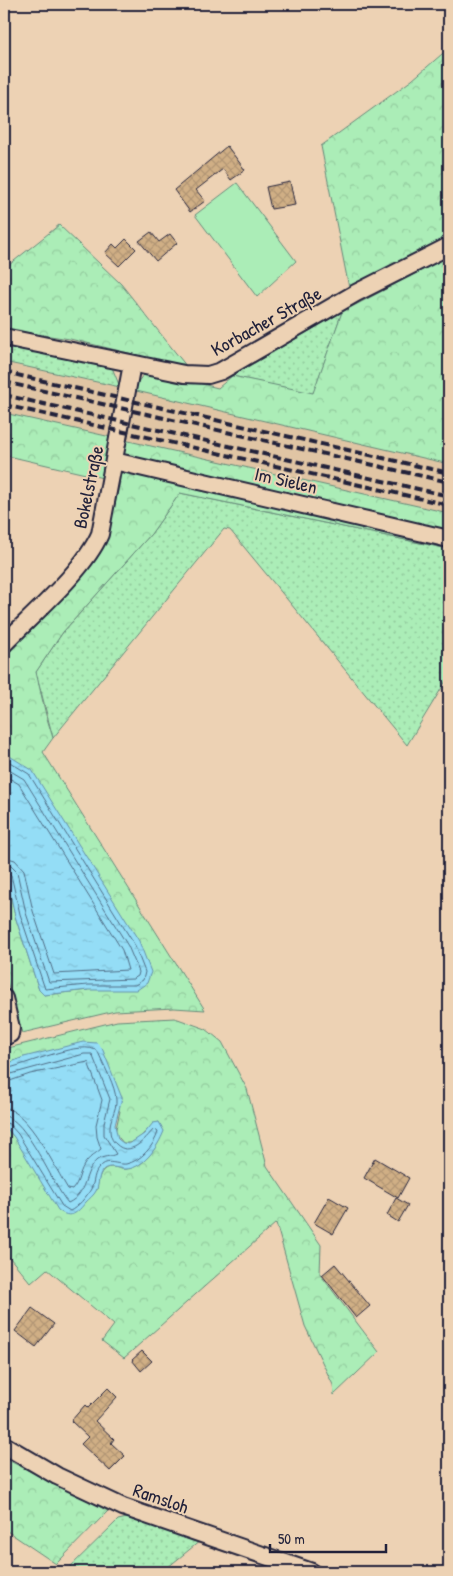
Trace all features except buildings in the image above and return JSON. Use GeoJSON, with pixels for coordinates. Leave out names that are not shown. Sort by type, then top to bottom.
{"type":"FeatureCollection","features":[{"type":"Feature","properties":{"kind":"street","name":"Korbacher Straße"},"geometry":{"type":"LineString","coordinates":[[4,337],[184,374],[208,376],[356,293],[449,246]]}},
{"type":"Feature","properties":{"kind":"street","name":"Bokelstraße"},"geometry":{"type":"LineString","coordinates":[[4,644],[82,564],[97,543],[132,364]]}},
{"type":"Feature","properties":{"kind":"street","name":"Im Sielen"},"geometry":{"type":"LineString","coordinates":[[114,461],[449,539]]}},
{"type":"Feature","properties":{"kind":"street"},"geometry":{"type":"LineString","coordinates":[[4,998],[12,1028],[10,1034],[4,1037]]}},
{"type":"Feature","properties":{"kind":"street","name":"Ramsloh"},"geometry":{"type":"LineString","coordinates":[[4,1445],[57,1476],[123,1507],[312,1572]]}},
{"type":"Feature","properties":{"kind":"shaded area"},"geometry":{"type":"Polygon","coordinates":[[[4,362],[120,387],[449,464],[449,513],[4,413],[4,362]]]}},
{"type":"Feature","properties":{"kind":"green space"},"geometry":{"type":"Polygon","coordinates":[[[449,48],[449,236],[349,288],[321,146],[412,80],[449,48]]]}},
{"type":"Feature","properties":{"kind":"green space"},"geometry":{"type":"Polygon","coordinates":[[[237,183],[296,261],[257,297],[195,215],[237,183]]]}},
{"type":"Feature","properties":{"kind":"green space"},"geometry":{"type":"Polygon","coordinates":[[[59,225],[121,284],[187,367],[70,339],[4,329],[4,269],[59,225]]]}},
{"type":"Feature","properties":{"kind":"green space"},"geometry":{"type":"Polygon","coordinates":[[[449,256],[449,464],[132,390],[143,375],[158,373],[218,388],[232,376],[313,393],[342,312],[449,256]]]}},
{"type":"Feature","properties":{"kind":"green space"},"geometry":{"type":"Polygon","coordinates":[[[342,312],[313,394],[232,376],[342,312]]]}},
{"type":"Feature","properties":{"kind":"green space"},"geometry":{"type":"Polygon","coordinates":[[[4,346],[111,365],[120,387],[4,362],[4,346]]]}},
{"type":"Feature","properties":{"kind":"green space"},"geometry":{"type":"Polygon","coordinates":[[[4,413],[449,513],[449,549],[180,493],[151,534],[63,632],[36,672],[53,738],[43,752],[205,1010],[174,1008],[115,1011],[22,1033],[4,971],[4,865],[15,916],[39,990],[44,995],[88,990],[8,755],[4,756],[4,655],[84,573],[108,535],[120,482],[4,455],[4,413]]]}},
{"type":"Feature","properties":{"kind":"green space"},"geometry":{"type":"Polygon","coordinates":[[[180,493],[449,549],[449,676],[407,745],[230,530],[224,529],[53,738],[36,672],[63,632],[151,534],[180,493]]]}},
{"type":"Feature","properties":{"kind":"green space"},"geometry":{"type":"Polygon","coordinates":[[[175,1018],[206,1029],[222,1042],[247,1089],[267,1166],[321,1245],[320,1274],[379,1352],[334,1395],[333,1385],[305,1326],[276,1223],[124,1358],[102,1341],[114,1325],[47,1269],[31,1283],[4,1251],[4,1125],[14,1137],[97,1190],[102,1171],[109,1167],[124,1169],[138,1165],[154,1150],[163,1131],[159,1122],[154,1124],[138,1139],[129,1143],[123,1143],[115,1133],[120,1111],[24,1057],[4,1065],[4,1049],[117,1021],[175,1018]]]}},
{"type":"Feature","properties":{"kind":"green space"},"geometry":{"type":"Polygon","coordinates":[[[4,1458],[108,1511],[56,1564],[4,1529],[4,1458]]]}},
{"type":"Feature","properties":{"kind":"green space"},"geometry":{"type":"Polygon","coordinates":[[[127,1518],[200,1541],[162,1572],[65,1572],[118,1520],[127,1518]]]}},
{"type":"Feature","properties":{"kind":"water"},"geometry":{"type":"Polygon","coordinates":[[[8,755],[32,770],[139,941],[151,972],[147,983],[137,990],[88,990],[44,995],[39,990],[15,916],[4,865],[4,756],[8,755]]]}},
{"type":"Feature","properties":{"kind":"water"},"geometry":{"type":"Polygon","coordinates":[[[83,1042],[97,1043],[102,1048],[122,1098],[115,1125],[118,1139],[123,1143],[129,1144],[144,1134],[153,1123],[159,1122],[164,1131],[153,1151],[137,1166],[130,1169],[111,1167],[104,1169],[100,1174],[94,1194],[77,1212],[67,1215],[58,1210],[14,1137],[4,1125],[4,1065],[24,1057],[83,1042]]]}},
{"type":"Feature","properties":{"kind":"railway"},"geometry":{"type":"LineString","coordinates":[[4,372],[449,473]]}},
{"type":"Feature","properties":{"kind":"railway"},"geometry":{"type":"LineString","coordinates":[[4,382],[449,482]]}},
{"type":"Feature","properties":{"kind":"railway"},"geometry":{"type":"LineString","coordinates":[[4,395],[449,496]]}},
{"type":"Feature","properties":{"kind":"railway"},"geometry":{"type":"LineString","coordinates":[[4,405],[449,505]]}}]}
